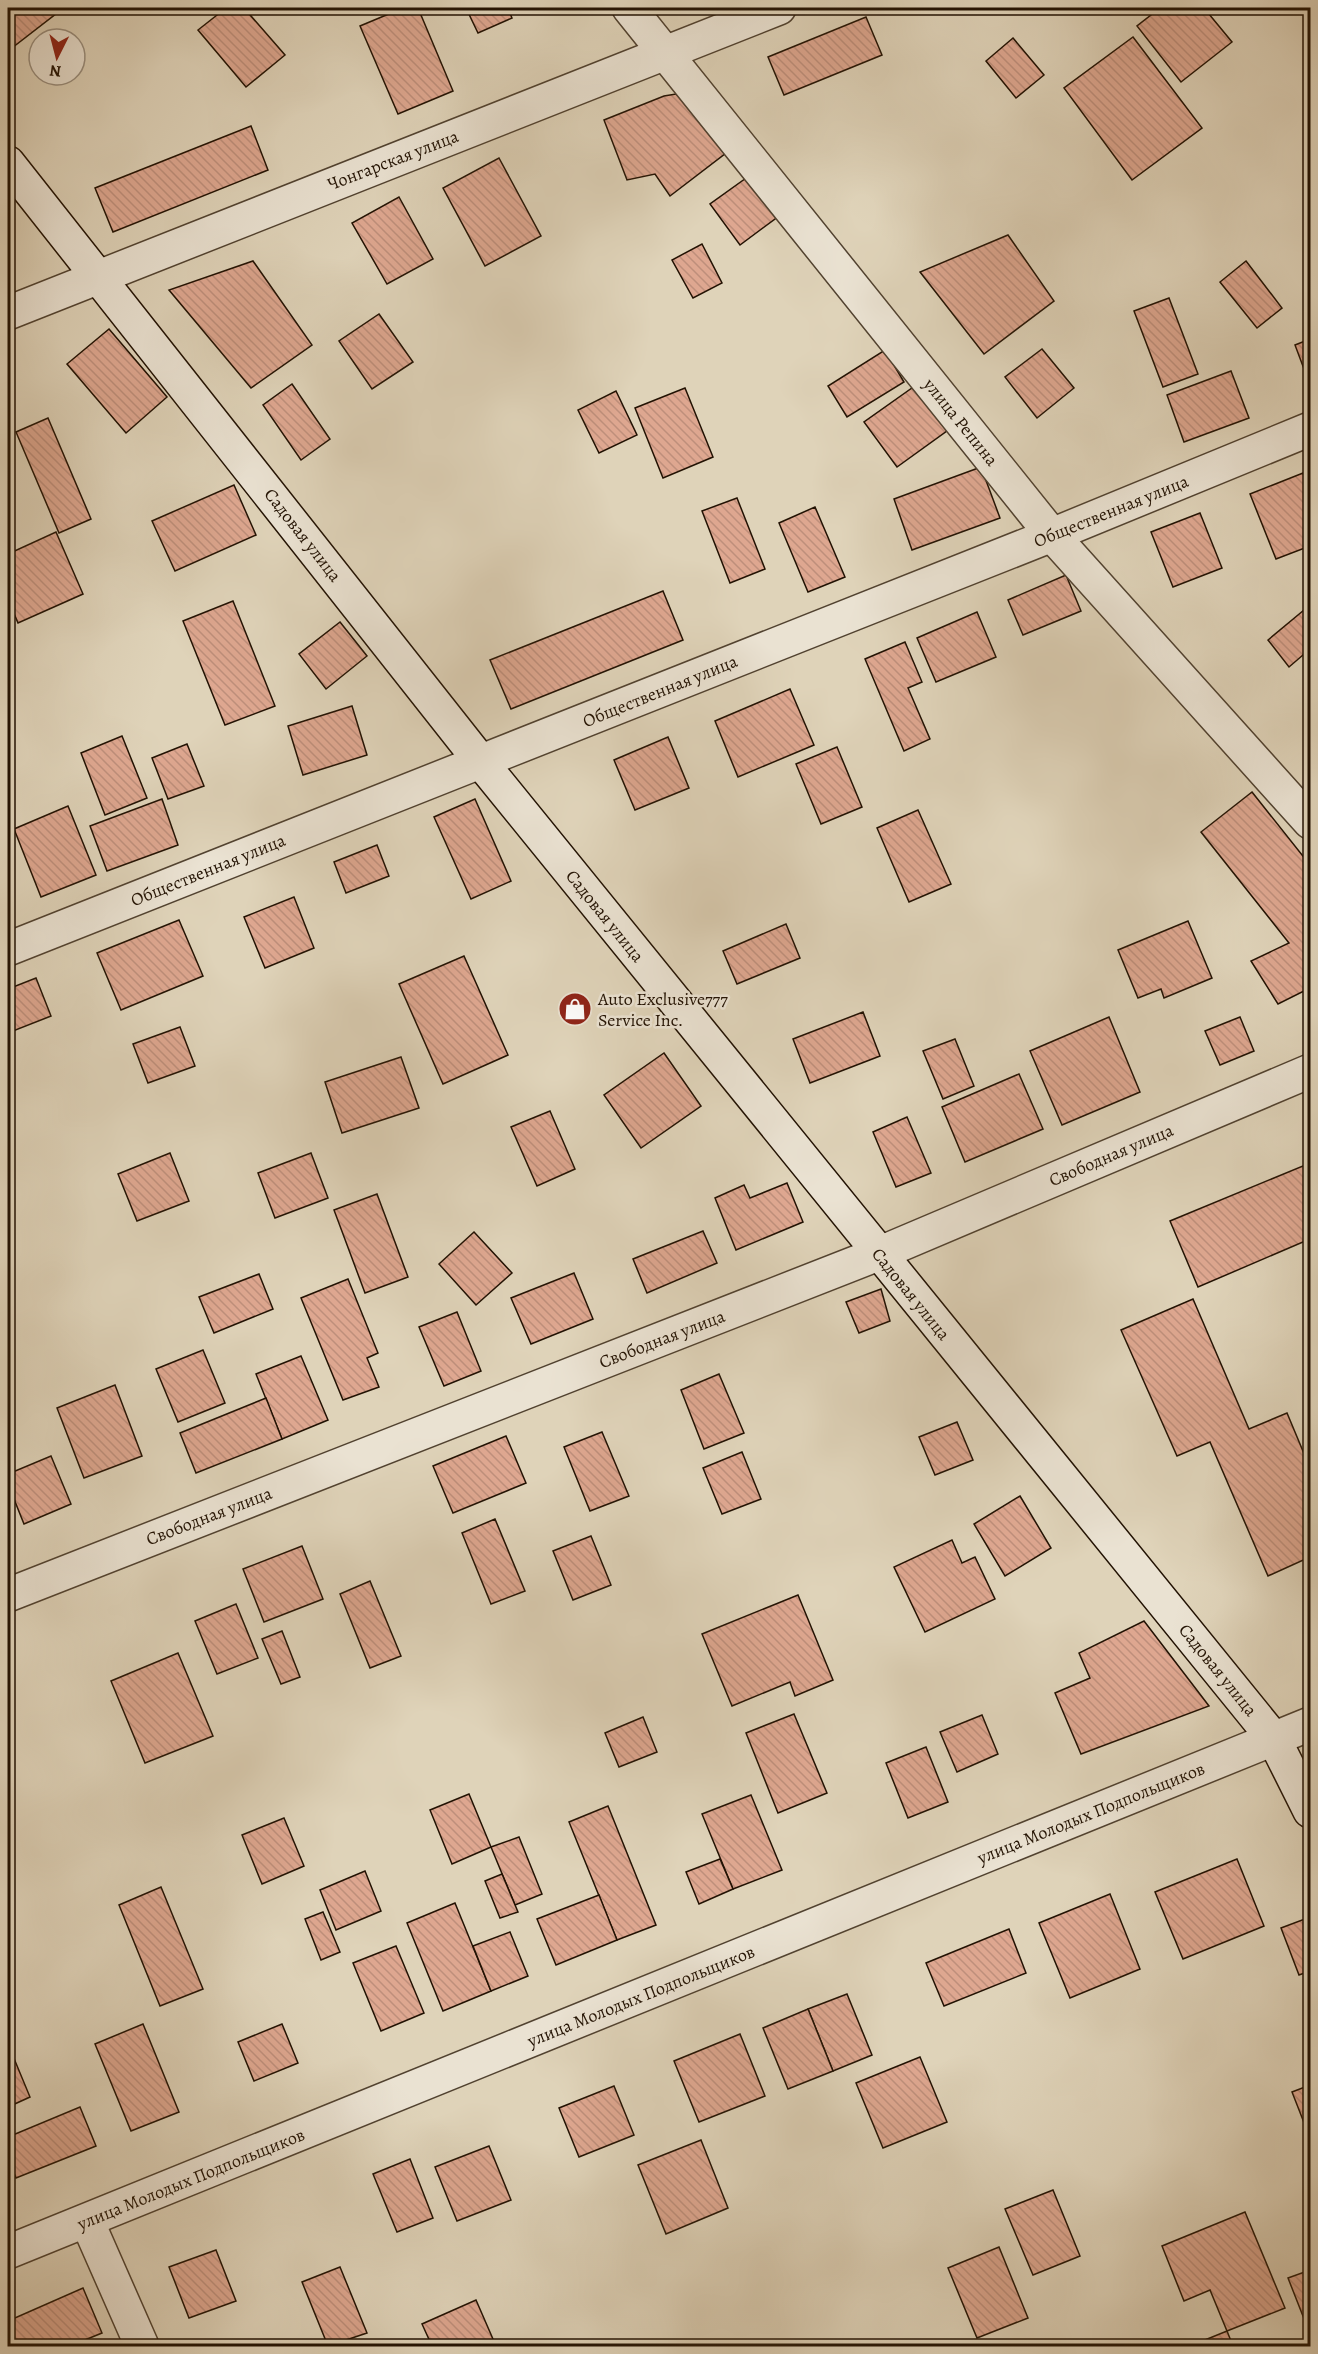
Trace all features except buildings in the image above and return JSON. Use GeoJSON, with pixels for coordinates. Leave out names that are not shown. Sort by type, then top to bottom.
{"type":"FeatureCollection","features":[{"type":"Feature","properties":{"kind":"street","name":"улица Репина"},"geometry":{"type":"LineString","coordinates":[[629,8],[1052,535],[1311,822]]}},
{"type":"Feature","properties":{"kind":"street","name":"Чонгарская улица"},"geometry":{"type":"LineString","coordinates":[[8,314],[779,8]]}},
{"type":"Feature","properties":{"kind":"street","name":"Садовая улица"},"geometry":{"type":"LineString","coordinates":[[8,163],[481,762],[878,1254],[1274,1739],[1311,1811]]}},
{"type":"Feature","properties":{"kind":"street","name":"Общественная улица"},"geometry":{"type":"LineString","coordinates":[[8,949],[1052,535],[1311,429]]}},
{"type":"Feature","properties":{"kind":"street","name":"Свободная улица"},"geometry":{"type":"LineString","coordinates":[[8,1595],[878,1254],[1311,1071]]}},
{"type":"Feature","properties":{"kind":"street","name":"улица Молодых Подпольщиков"},"geometry":{"type":"LineString","coordinates":[[8,2252],[1311,1724]]}},
{"type":"Feature","properties":{"kind":"street"},"geometry":{"type":"LineString","coordinates":[[87,2221],[142,2346]]}},
{"type":"Feature","properties":{"kind":"place","name":"Auto Exclusive777 Service Inc."},"geometry":{"type":"Point","coordinates":[575,1009]}}]}
